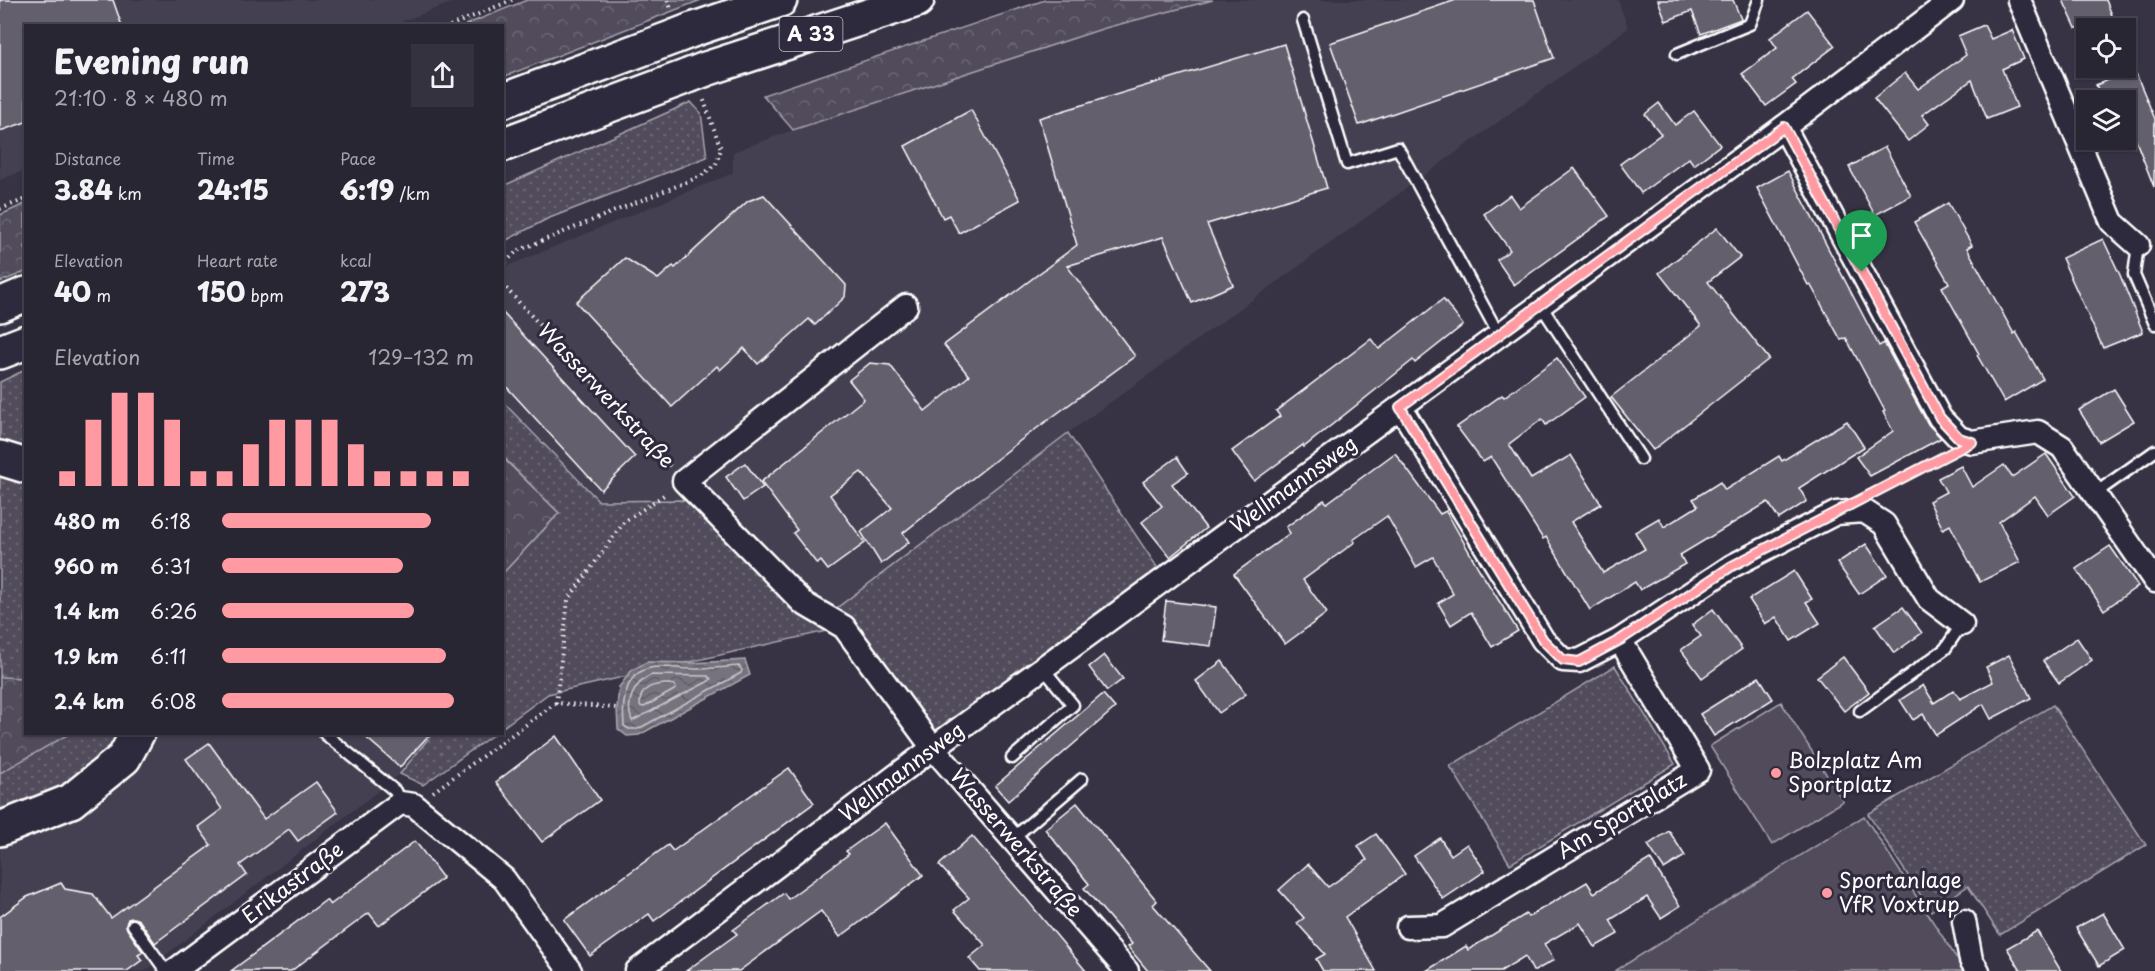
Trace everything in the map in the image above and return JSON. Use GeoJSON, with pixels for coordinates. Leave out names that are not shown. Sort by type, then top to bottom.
{"type":"FeatureCollection","features":[{"type":"Feature","properties":{"kind":"highway","name":"A 33"},"geometry":{"type":"LineString","coordinates":[[504,100],[679,26],[780,0]]}},
{"type":"Feature","properties":{"kind":"highway","name":"A 33"},"geometry":{"type":"LineString","coordinates":[[504,144],[699,80],[917,0]]}},
{"type":"Feature","properties":{"kind":"highway"},"geometry":{"type":"LineString","coordinates":[[0,305],[24,295]]}},
{"type":"Feature","properties":{"kind":"highway"},"geometry":{"type":"LineString","coordinates":[[0,352],[24,343]]}},
{"type":"Feature","properties":{"kind":"highway"},"geometry":{"type":"LineString","coordinates":[[0,458],[24,465]]}},
{"type":"Feature","properties":{"kind":"highway"},"geometry":{"type":"LineString","coordinates":[[0,829],[71,801],[124,758],[136,735]]}},
{"type":"Feature","properties":{"kind":"street","name":"Wellmannsweg"},"geometry":{"type":"LineString","coordinates":[[636,971],[933,748],[1784,127],[1952,0]]}},
{"type":"Feature","properties":{"kind":"street"},"geometry":{"type":"LineString","coordinates":[[2019,0],[2112,222],[2138,245]]}},
{"type":"Feature","properties":{"kind":"street"},"geometry":{"type":"LineString","coordinates":[[1784,127],[1940,418],[1959,438],[1972,442],[2038,432],[2062,447],[2155,581]]}},
{"type":"Feature","properties":{"kind":"street","name":"Wasserwerkstraße"},"geometry":{"type":"LineString","coordinates":[[906,306],[684,481],[803,603],[844,627],[933,748],[1127,971]]}},
{"type":"Feature","properties":{"kind":"street"},"geometry":{"type":"LineString","coordinates":[[1400,407],[1543,640],[1563,660],[1579,662],[1620,640],[1732,566],[1836,513],[1864,511],[1884,525],[1929,599],[1962,624]]}},
{"type":"Feature","properties":{"kind":"street","name":"Am Sportplatz"},"geometry":{"type":"LineString","coordinates":[[1408,927],[1442,926],[1698,770],[1620,640]]}},
{"type":"Feature","properties":{"kind":"street"},"geometry":{"type":"LineString","coordinates":[[407,804],[504,879],[570,971]]}},
{"type":"Feature","properties":{"kind":"street","name":"Erikastraße"},"geometry":{"type":"LineString","coordinates":[[174,971],[407,804]]}},
{"type":"Feature","properties":{"kind":"street"},"geometry":{"type":"LineString","coordinates":[[1964,921],[1971,960],[1978,971]]}},
{"type":"Feature","properties":{"kind":"lane"},"geometry":{"type":"LineString","coordinates":[[1677,54],[1750,24],[1759,0]]}},
{"type":"Feature","properties":{"kind":"lane"},"geometry":{"type":"LineString","coordinates":[[1303,20],[1347,164],[1398,148],[1499,335]]}},
{"type":"Feature","properties":{"kind":"lane"},"geometry":{"type":"LineString","coordinates":[[2138,245],[2134,275],[2155,324]]}},
{"type":"Feature","properties":{"kind":"lane"},"geometry":{"type":"LineString","coordinates":[[1540,304],[1641,459]]}},
{"type":"Feature","properties":{"kind":"lane"},"geometry":{"type":"LineString","coordinates":[[2094,494],[2155,451]]}},
{"type":"Feature","properties":{"kind":"lane"},"geometry":{"type":"LineString","coordinates":[[1860,711],[1945,649],[1962,624]]}},
{"type":"Feature","properties":{"kind":"lane"},"geometry":{"type":"LineString","coordinates":[[1012,758],[1073,705],[1043,668]]}},
{"type":"Feature","properties":{"kind":"lane"},"geometry":{"type":"LineString","coordinates":[[326,735],[395,791],[407,804]]}},
{"type":"Feature","properties":{"kind":"lane"},"geometry":{"type":"LineString","coordinates":[[1013,838],[1082,779]]}},
{"type":"Feature","properties":{"kind":"lane"},"geometry":{"type":"LineString","coordinates":[[133,926],[166,971]]}},
{"type":"Feature","properties":{"kind":"path"},"geometry":{"type":"LineString","coordinates":[[455,24],[513,0]]}},
{"type":"Feature","properties":{"kind":"path"},"geometry":{"type":"LineString","coordinates":[[668,0],[679,26]]}},
{"type":"Feature","properties":{"kind":"path","name":"Wasserwerkstraße"},"geometry":{"type":"LineString","coordinates":[[504,264],[517,251],[701,176],[716,165],[721,149],[699,80]]}},
{"type":"Feature","properties":{"kind":"path"},"geometry":{"type":"LineString","coordinates":[[0,209],[24,200]]}},
{"type":"Feature","properties":{"kind":"path","name":"Wasserwerkstraße"},"geometry":{"type":"LineString","coordinates":[[504,286],[684,481]]}},
{"type":"Feature","properties":{"kind":"path"},"geometry":{"type":"LineString","coordinates":[[1836,513],[1972,442]]}},
{"type":"Feature","properties":{"kind":"path"},"geometry":{"type":"LineString","coordinates":[[556,703],[568,600],[624,522],[684,481]]}},
{"type":"Feature","properties":{"kind":"path"},"geometry":{"type":"LineString","coordinates":[[407,804],[556,703],[617,708]]}},
{"type":"Feature","properties":{"kind":"shaded area"},"geometry":{"type":"Polygon","coordinates":[[[0,0],[458,0],[396,24],[24,24],[24,170],[0,180],[0,0]]]}},
{"type":"Feature","properties":{"kind":"shaded area"},"geometry":{"type":"Polygon","coordinates":[[[1213,0],[1618,0],[1628,28],[1068,433],[826,616],[803,603],[685,500],[600,501],[504,402],[504,268],[733,173],[733,152],[793,130],[1105,28],[1213,0]]]}},
{"type":"Feature","properties":{"kind":"shaded area"},"geometry":{"type":"Polygon","coordinates":[[[159,735],[431,735],[400,774],[145,971],[0,971],[0,844],[125,777],[159,735]]]}},
{"type":"Feature","properties":{"kind":"green space"},"geometry":{"type":"Polygon","coordinates":[[[527,0],[701,0],[504,77],[504,24],[467,24],[527,0]]]}},
{"type":"Feature","properties":{"kind":"green space"},"geometry":{"type":"Polygon","coordinates":[[[1045,0],[1213,0],[1105,28],[793,130],[763,95],[1045,0]]]}},
{"type":"Feature","properties":{"kind":"green space"},"geometry":{"type":"Polygon","coordinates":[[[691,102],[701,113],[707,157],[547,219],[504,241],[504,186],[691,102]]]}},
{"type":"Feature","properties":{"kind":"green space"},"geometry":{"type":"Polygon","coordinates":[[[24,204],[24,272],[0,282],[0,215],[24,204]]]}},
{"type":"Feature","properties":{"kind":"green space"},"geometry":{"type":"Polygon","coordinates":[[[24,370],[24,466],[0,458],[0,382],[24,370]]]}},
{"type":"Feature","properties":{"kind":"green space"},"geometry":{"type":"Polygon","coordinates":[[[504,403],[599,501],[685,500],[803,603],[826,616],[1068,433],[1165,579],[933,748],[844,627],[548,694],[504,726],[504,572],[559,513],[504,458],[504,403]]]}},
{"type":"Feature","properties":{"kind":"green space"},"geometry":{"type":"Polygon","coordinates":[[[504,459],[559,513],[504,572],[504,459]]]}},
{"type":"Feature","properties":{"kind":"green space"},"geometry":{"type":"Polygon","coordinates":[[[0,467],[24,473],[24,735],[123,735],[103,759],[81,777],[27,806],[0,815],[0,467]]]}},
{"type":"Feature","properties":{"kind":"green space"},"geometry":{"type":"Polygon","coordinates":[[[1615,666],[1675,764],[1510,864],[1450,766],[1615,666]]]}},
{"type":"Feature","properties":{"kind":"green space"},"geometry":{"type":"Polygon","coordinates":[[[0,677],[24,678],[24,735],[67,735],[0,773],[0,677]]]}},
{"type":"Feature","properties":{"kind":"green space","name":"Bolzplatz Am Sportplatz"},"geometry":{"type":"Polygon","coordinates":[[[1781,702],[1843,801],[1772,845],[1710,746],[1781,702]]]}},
{"type":"Feature","properties":{"kind":"green space"},"geometry":{"type":"Polygon","coordinates":[[[2053,705],[2146,845],[2000,935],[1968,886],[1931,911],[1868,814],[2053,705]]]}},
{"type":"Feature","properties":{"kind":"green space"},"geometry":{"type":"Polygon","coordinates":[[[431,735],[493,735],[423,785],[400,774],[431,735]]]}},
{"type":"Feature","properties":{"kind":"green space","name":"Sportanlage VfR Voxtrup"},"geometry":{"type":"Polygon","coordinates":[[[1864,816],[1965,971],[1615,971],[1864,816]]]}},
{"type":"Feature","properties":{"kind":"water"},"geometry":{"type":"Polygon","coordinates":[[[745,660],[750,675],[639,735],[627,736],[618,729],[619,687],[632,670],[647,662],[692,663],[745,660]]]}},
{"type":"Feature","properties":{"kind":"building"},"geometry":{"type":"Polygon","coordinates":[[[0,0],[113,0],[121,24],[24,24],[24,123],[0,131],[0,0]]]}},
{"type":"Feature","properties":{"kind":"building"},"geometry":{"type":"Polygon","coordinates":[[[1456,0],[1534,0],[1554,58],[1359,125],[1330,43],[1456,0]]]}},
{"type":"Feature","properties":{"kind":"building"},"geometry":{"type":"Polygon","coordinates":[[[1658,0],[1733,0],[1741,19],[1701,34],[1692,11],[1666,21],[1658,0]]]}},
{"type":"Feature","properties":{"kind":"building"},"geometry":{"type":"Polygon","coordinates":[[[2063,0],[2106,0],[2113,18],[2076,18],[2076,28],[2063,0]]]}},
{"type":"Feature","properties":{"kind":"building"},"geometry":{"type":"Polygon","coordinates":[[[1807,10],[1835,46],[1792,79],[1796,84],[1766,106],[1742,74],[1777,48],[1770,38],[1807,10]]]}},
{"type":"Feature","properties":{"kind":"building"},"geometry":{"type":"Polygon","coordinates":[[[1984,25],[1991,39],[2012,30],[2024,59],[2002,69],[2017,107],[1987,119],[1972,80],[1922,115],[1929,124],[1908,141],[1874,98],[1905,73],[1918,89],[1966,55],[1958,36],[1984,25]]]}},
{"type":"Feature","properties":{"kind":"building"},"geometry":{"type":"Polygon","coordinates":[[[1284,44],[1327,188],[1207,224],[1233,285],[1192,303],[1163,237],[1067,266],[1135,356],[1021,440],[903,533],[909,542],[881,564],[861,532],[892,508],[861,472],[830,495],[865,543],[828,570],[821,561],[817,564],[793,533],[797,530],[761,482],[864,399],[849,380],[870,363],[890,365],[925,411],[969,376],[944,345],[1077,245],[1039,118],[1284,44]]]}},
{"type":"Feature","properties":{"kind":"building"},"geometry":{"type":"Polygon","coordinates":[[[2136,74],[2155,119],[2154,187],[2136,141],[2136,90],[2098,90],[2096,85],[2113,78],[2136,78],[2136,74]]]}},
{"type":"Feature","properties":{"kind":"building"},"geometry":{"type":"Polygon","coordinates":[[[1659,103],[1675,125],[1694,111],[1720,145],[1694,165],[1689,158],[1641,193],[1620,164],[1661,134],[1645,114],[1659,103]]]}},
{"type":"Feature","properties":{"kind":"building"},"geometry":{"type":"Polygon","coordinates":[[[971,110],[1020,200],[959,233],[949,215],[943,218],[905,146],[971,110]]]}},
{"type":"Feature","properties":{"kind":"building"},"geometry":{"type":"Polygon","coordinates":[[[1885,147],[1911,196],[1875,215],[1849,167],[1885,147]]]}},
{"type":"Feature","properties":{"kind":"building"},"geometry":{"type":"Polygon","coordinates":[[[1574,168],[1609,216],[1514,285],[1497,260],[1510,250],[1484,214],[1510,195],[1519,208],[1574,168]]]}},
{"type":"Feature","properties":{"kind":"building"},"geometry":{"type":"Polygon","coordinates":[[[1788,171],[1879,346],[1884,343],[1928,424],[1941,438],[1870,476],[1856,457],[1893,431],[1883,412],[1885,411],[1846,338],[1841,340],[1810,284],[1808,285],[1757,188],[1788,171]]]}},
{"type":"Feature","properties":{"kind":"building"},"geometry":{"type":"Polygon","coordinates":[[[764,195],[846,285],[845,297],[815,325],[809,319],[758,364],[744,348],[720,370],[717,366],[672,407],[576,302],[625,258],[658,279],[673,266],[675,268],[748,201],[764,195]]]}},
{"type":"Feature","properties":{"kind":"building"},"geometry":{"type":"Polygon","coordinates":[[[1948,203],[1972,245],[1967,248],[2014,334],[2016,332],[2043,379],[2004,402],[1942,287],[1949,283],[1914,222],[1948,203]]]}},
{"type":"Feature","properties":{"kind":"building"},"geometry":{"type":"Polygon","coordinates":[[[1717,228],[1740,257],[1708,282],[1769,359],[1653,450],[1611,397],[1701,326],[1659,273],[1717,228]]]}},
{"type":"Feature","properties":{"kind":"building"},"geometry":{"type":"Polygon","coordinates":[[[2103,239],[2143,332],[2103,348],[2062,258],[2103,239]]]}},
{"type":"Feature","properties":{"kind":"building"},"geometry":{"type":"Polygon","coordinates":[[[1443,299],[1463,325],[1415,363],[1413,360],[1304,447],[1303,445],[1254,481],[1232,451],[1280,416],[1276,411],[1371,339],[1379,349],[1443,299]]]}},
{"type":"Feature","properties":{"kind":"building"},"geometry":{"type":"Polygon","coordinates":[[[504,314],[635,457],[601,490],[504,384],[504,314]]]}},
{"type":"Feature","properties":{"kind":"building"},"geometry":{"type":"Polygon","coordinates":[[[1557,358],[1585,397],[1546,425],[1542,419],[1509,444],[1531,479],[1571,455],[1601,504],[1571,522],[1603,573],[1645,549],[1635,532],[1659,518],[1664,527],[1698,506],[1693,499],[1720,482],[1725,490],[1779,456],[1782,461],[1847,421],[1864,447],[1799,488],[1807,501],[1779,519],[1768,502],[1680,555],[1685,564],[1640,590],[1635,582],[1590,610],[1546,537],[1543,539],[1491,457],[1483,462],[1457,427],[1502,395],[1504,397],[1557,358]]]}},
{"type":"Feature","properties":{"kind":"building"},"geometry":{"type":"Polygon","coordinates":[[[2114,389],[2134,421],[2099,442],[2079,410],[2114,389]]]}},
{"type":"Feature","properties":{"kind":"building"},"geometry":{"type":"Polygon","coordinates":[[[1395,453],[1440,514],[1446,511],[1518,631],[1492,647],[1471,612],[1451,625],[1438,603],[1453,594],[1433,557],[1416,567],[1387,516],[1303,580],[1327,613],[1285,644],[1234,574],[1290,533],[1286,527],[1324,500],[1327,503],[1395,453]]]}},
{"type":"Feature","properties":{"kind":"building"},"geometry":{"type":"Polygon","coordinates":[[[2046,454],[2075,496],[2048,515],[2035,496],[1999,522],[2020,562],[1980,582],[1950,525],[1943,529],[1929,501],[1946,492],[1938,478],[1961,466],[1972,487],[2004,465],[2012,477],[2046,454]]]}},
{"type":"Feature","properties":{"kind":"building"},"geometry":{"type":"Polygon","coordinates":[[[1177,457],[1188,473],[1172,484],[1206,528],[1170,557],[1142,522],[1162,506],[1143,482],[1177,457]]]}},
{"type":"Feature","properties":{"kind":"building"},"geometry":{"type":"Polygon","coordinates":[[[745,463],[763,487],[743,501],[726,477],[745,463]]]}},
{"type":"Feature","properties":{"kind":"building"},"geometry":{"type":"Polygon","coordinates":[[[1866,544],[1887,575],[1859,594],[1837,563],[1866,544]]]}},
{"type":"Feature","properties":{"kind":"building"},"geometry":{"type":"Polygon","coordinates":[[[2110,546],[2138,586],[2104,610],[2076,569],[2110,546]]]}},
{"type":"Feature","properties":{"kind":"building"},"geometry":{"type":"Polygon","coordinates":[[[1794,571],[1812,599],[1806,602],[1820,623],[1791,641],[1776,617],[1765,624],[1749,599],[1794,571]]]}},
{"type":"Feature","properties":{"kind":"building"},"geometry":{"type":"Polygon","coordinates":[[[1166,601],[1216,607],[1211,646],[1161,640],[1166,601]]]}},
{"type":"Feature","properties":{"kind":"building"},"geometry":{"type":"Polygon","coordinates":[[[1903,607],[1922,633],[1894,653],[1875,626],[1903,607]]]}},
{"type":"Feature","properties":{"kind":"building"},"geometry":{"type":"Polygon","coordinates":[[[1713,609],[1742,649],[1702,678],[1681,650],[1701,636],[1692,625],[1713,609]]]}},
{"type":"Feature","properties":{"kind":"building"},"geometry":{"type":"Polygon","coordinates":[[[2077,638],[2092,660],[2059,683],[2043,661],[2077,638]]]}},
{"type":"Feature","properties":{"kind":"building"},"geometry":{"type":"Polygon","coordinates":[[[1104,655],[1123,679],[1107,691],[1089,667],[1104,655]]]}},
{"type":"Feature","properties":{"kind":"building"},"geometry":{"type":"Polygon","coordinates":[[[2009,655],[2031,698],[1991,719],[1983,704],[1936,735],[1923,714],[1913,720],[1900,700],[1923,685],[1934,703],[1954,690],[1960,699],[1993,682],[1986,667],[2009,655]]]}},
{"type":"Feature","properties":{"kind":"building"},"geometry":{"type":"Polygon","coordinates":[[[1843,657],[1869,692],[1844,711],[1817,677],[1843,657]]]}},
{"type":"Feature","properties":{"kind":"building"},"geometry":{"type":"Polygon","coordinates":[[[1222,661],[1246,694],[1219,713],[1196,681],[1222,661]]]}},
{"type":"Feature","properties":{"kind":"building"},"geometry":{"type":"Polygon","coordinates":[[[1759,677],[1773,699],[1714,736],[1700,714],[1759,677]]]}},
{"type":"Feature","properties":{"kind":"building"},"geometry":{"type":"Polygon","coordinates":[[[1103,694],[1115,708],[1008,801],[995,786],[1103,694]]]}},
{"type":"Feature","properties":{"kind":"building"},"geometry":{"type":"Polygon","coordinates":[[[363,735],[429,735],[400,767],[363,735]]]}},
{"type":"Feature","properties":{"kind":"building"},"geometry":{"type":"Polygon","coordinates":[[[556,736],[600,800],[542,842],[496,782],[556,736]]]}},
{"type":"Feature","properties":{"kind":"building"},"geometry":{"type":"Polygon","coordinates":[[[209,743],[264,819],[316,782],[338,812],[298,841],[289,829],[240,865],[247,875],[155,943],[139,920],[128,919],[127,929],[143,952],[138,955],[142,960],[127,971],[0,971],[0,917],[27,897],[61,883],[65,889],[93,894],[111,918],[211,845],[198,827],[222,809],[186,759],[209,743]]]}},
{"type":"Feature","properties":{"kind":"building"},"geometry":{"type":"Polygon","coordinates":[[[789,768],[814,803],[654,921],[649,914],[590,956],[564,920],[668,845],[673,851],[789,768]]]}},
{"type":"Feature","properties":{"kind":"building"},"geometry":{"type":"Polygon","coordinates":[[[1077,803],[1157,901],[1153,905],[1210,971],[1148,971],[1128,947],[1132,944],[1084,888],[1089,884],[1045,829],[1077,803]]]}},
{"type":"Feature","properties":{"kind":"building"},"geometry":{"type":"Polygon","coordinates":[[[885,823],[923,875],[840,937],[821,911],[739,971],[686,971],[737,934],[733,930],[784,893],[788,899],[849,854],[846,851],[885,823]]]}},
{"type":"Feature","properties":{"kind":"building"},"geometry":{"type":"Polygon","coordinates":[[[1669,831],[1685,856],[1664,869],[1648,845],[1669,831]]]}},
{"type":"Feature","properties":{"kind":"building"},"geometry":{"type":"Polygon","coordinates":[[[1376,834],[1405,874],[1345,917],[1376,971],[1323,971],[1316,959],[1325,954],[1297,923],[1304,918],[1279,890],[1308,864],[1328,887],[1367,860],[1358,846],[1376,834]]]}},
{"type":"Feature","properties":{"kind":"building"},"geometry":{"type":"Polygon","coordinates":[[[972,836],[1086,971],[980,971],[969,958],[985,945],[954,910],[969,898],[939,865],[972,836]]]}},
{"type":"Feature","properties":{"kind":"building"},"geometry":{"type":"Polygon","coordinates":[[[1440,838],[1451,855],[1467,844],[1485,871],[1443,899],[1414,856],[1440,838]]]}},
{"type":"Feature","properties":{"kind":"building"},"geometry":{"type":"Polygon","coordinates":[[[415,841],[443,878],[379,926],[369,913],[291,971],[231,971],[326,900],[330,905],[415,841]]]}},
{"type":"Feature","properties":{"kind":"building"},"geometry":{"type":"Polygon","coordinates":[[[1650,859],[1680,906],[1661,918],[1647,897],[1610,920],[1618,934],[1595,947],[1580,923],[1544,944],[1554,960],[1535,971],[1525,956],[1501,971],[1426,971],[1466,946],[1468,950],[1526,914],[1528,917],[1587,882],[1594,893],[1650,859]]]}},
{"type":"Feature","properties":{"kind":"building"},"geometry":{"type":"Polygon","coordinates":[[[2103,913],[2125,950],[2099,966],[2076,928],[2103,913]]]}},
{"type":"Feature","properties":{"kind":"building"},"geometry":{"type":"Polygon","coordinates":[[[2037,931],[2061,971],[2021,971],[2007,948],[2037,931]]]}},
{"type":"Feature","properties":{"kind":"place","name":"Bolzplatz Am Sportplatz"},"geometry":{"type":"Point","coordinates":[1776,773]}},
{"type":"Feature","properties":{"kind":"place","name":"Sportanlage VfR Voxtrup"},"geometry":{"type":"Point","coordinates":[1827,893]}},
{"type":"Feature","properties":{"kind":"route"},"geometry":{"type":"LineString","coordinates":[[1784,127],[1862,272],[1940,418],[1959,438],[1972,442],[1732,566],[1620,640],[1579,662],[1563,660],[1543,640],[1400,407],[1784,127]]}}]}
